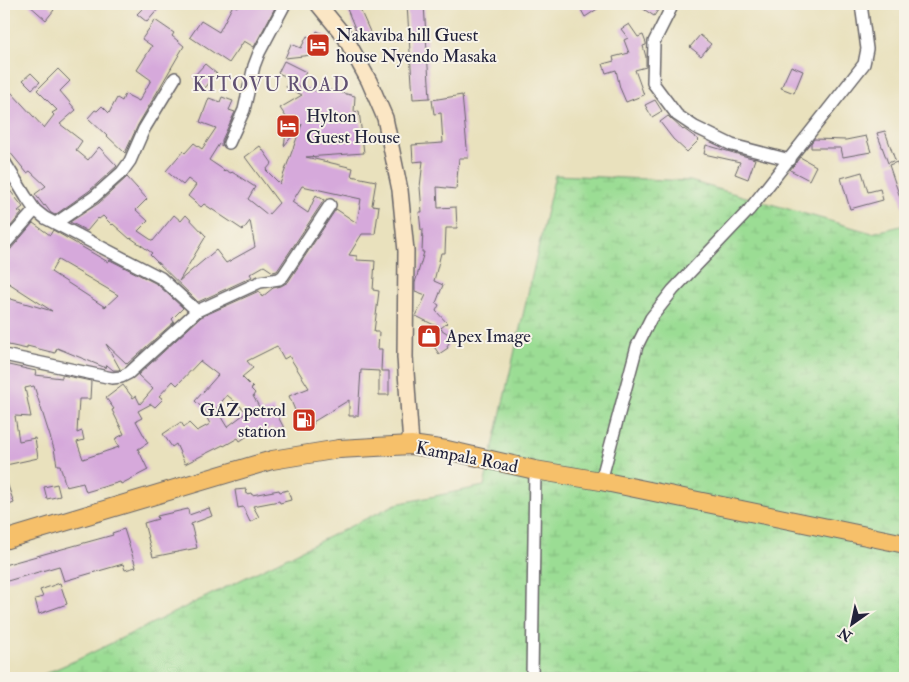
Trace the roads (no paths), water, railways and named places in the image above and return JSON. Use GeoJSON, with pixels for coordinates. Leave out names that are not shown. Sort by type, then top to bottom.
{"type":"FeatureCollection","features":[{"type":"Feature","properties":{"kind":"main road","name":"Kampala Road"},"geometry":{"type":"LineString","coordinates":[[4,540],[272,460],[339,449],[412,445],[447,450],[535,470],[905,544]]}},
{"type":"Feature","properties":{"kind":"street"},"geometry":{"type":"LineString","coordinates":[[228,144],[244,110],[259,52],[285,4]]}},
{"type":"Feature","properties":{"kind":"street"},"geometry":{"type":"LineString","coordinates":[[318,4],[345,37],[369,81],[385,118],[400,190],[406,252],[406,357],[412,445]]}},
{"type":"Feature","properties":{"kind":"street"},"geometry":{"type":"LineString","coordinates":[[673,4],[654,42],[653,83],[676,115],[695,127],[732,144],[790,160]]}},
{"type":"Feature","properties":{"kind":"street"},"geometry":{"type":"LineString","coordinates":[[601,482],[637,346],[651,318],[672,290],[749,210],[864,64],[867,49],[861,4]]}},
{"type":"Feature","properties":{"kind":"street"},"geometry":{"type":"LineString","coordinates":[[56,223],[94,197],[122,172],[130,161],[144,129],[176,78]]}},
{"type":"Feature","properties":{"kind":"street"},"geometry":{"type":"LineString","coordinates":[[4,161],[35,210],[161,278],[197,311]]}},
{"type":"Feature","properties":{"kind":"street"},"geometry":{"type":"LineString","coordinates":[[4,355],[103,376],[121,377],[197,311],[260,282],[279,279],[283,276],[330,205]]}},
{"type":"Feature","properties":{"kind":"street"},"geometry":{"type":"LineString","coordinates":[[4,245],[35,210]]}},
{"type":"Feature","properties":{"kind":"street"},"geometry":{"type":"LineString","coordinates":[[532,678],[535,470]]}},
{"type":"Feature","properties":{"kind":"place","name":"Nakaviba hill Guest house Nyendo Masaka"},"geometry":{"type":"Point","coordinates":[318,45]}},
{"type":"Feature","properties":{"kind":"place","name":"Hylton Guest House"},"geometry":{"type":"Point","coordinates":[288,126]}},
{"type":"Feature","properties":{"kind":"place","name":"Apex Image"},"geometry":{"type":"Point","coordinates":[429,336]}},
{"type":"Feature","properties":{"kind":"place","name":"GAZ petrol station"},"geometry":{"type":"Point","coordinates":[304,420]}},
{"type":"Feature","properties":{"kind":"district","name":"KITOVU ROAD"},"geometry":{"type":"Point","coordinates":[271,84]}}]}
